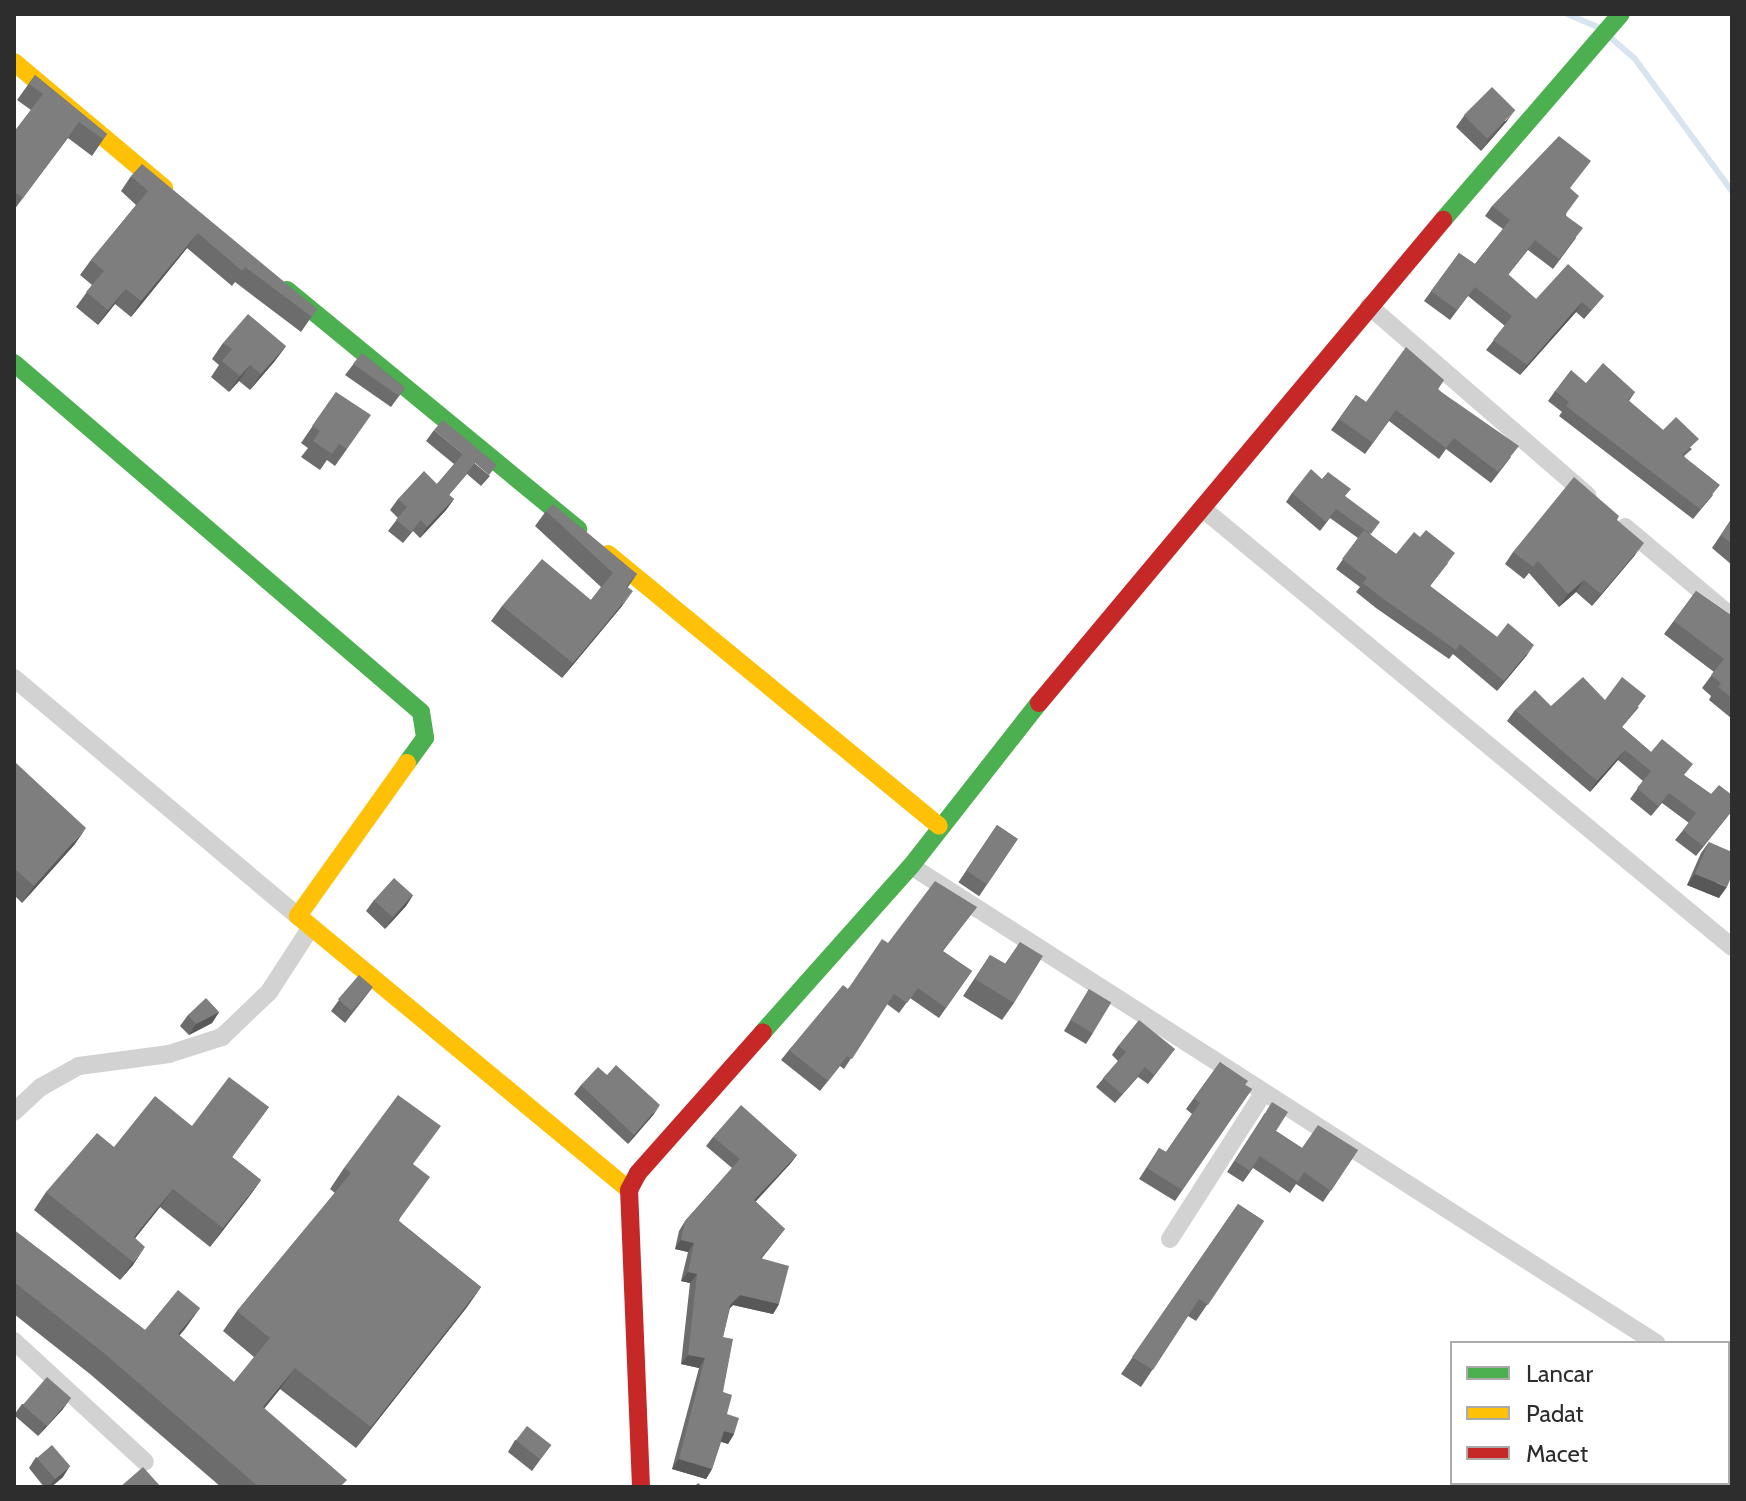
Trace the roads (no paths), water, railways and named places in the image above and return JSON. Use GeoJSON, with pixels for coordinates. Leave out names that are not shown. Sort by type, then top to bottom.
{"type":"FeatureCollection","features":[{"type":"Feature","properties":{"kind":"street"},"geometry":{"type":"LineString","coordinates":[[641,1487],[629,1190],[677,1125],[911,866],[939,826],[1369,306],[1618,19]]}},
{"type":"Feature","properties":{"kind":"street"},"geometry":{"type":"LineString","coordinates":[[14,62],[184,205]]}},
{"type":"Feature","properties":{"kind":"street"},"geometry":{"type":"LineString","coordinates":[[269,275],[939,826]]}},
{"type":"Feature","properties":{"kind":"street"},"geometry":{"type":"LineString","coordinates":[[1369,306],[1732,617]]}},
{"type":"Feature","properties":{"kind":"street"},"geometry":{"type":"LineString","coordinates":[[14,363],[421,712],[425,738],[304,922],[269,992],[222,1037],[169,1054],[79,1066],[41,1087],[14,1112]]}},
{"type":"Feature","properties":{"kind":"street"},"geometry":{"type":"LineString","coordinates":[[1202,508],[1732,947]]}},
{"type":"Feature","properties":{"kind":"street"},"geometry":{"type":"LineString","coordinates":[[14,678],[629,1190]]}},
{"type":"Feature","properties":{"kind":"street"},"geometry":{"type":"LineString","coordinates":[[911,866],[1653,1341]]}},
{"type":"Feature","properties":{"kind":"street"},"geometry":{"type":"LineString","coordinates":[[1170,1239],[1264,1092]]}},
{"type":"Feature","properties":{"kind":"street"},"geometry":{"type":"LineString","coordinates":[[14,1341],[145,1462]]}},
{"type":"Feature","properties":{"kind":"waterway"},"geometry":{"type":"LineString","coordinates":[[1567,14],[1600,28]]}},
{"type":"Feature","properties":{"kind":"waterway"},"geometry":{"type":"LineString","coordinates":[[1611,38],[1635,59],[1732,191]]}}]}
